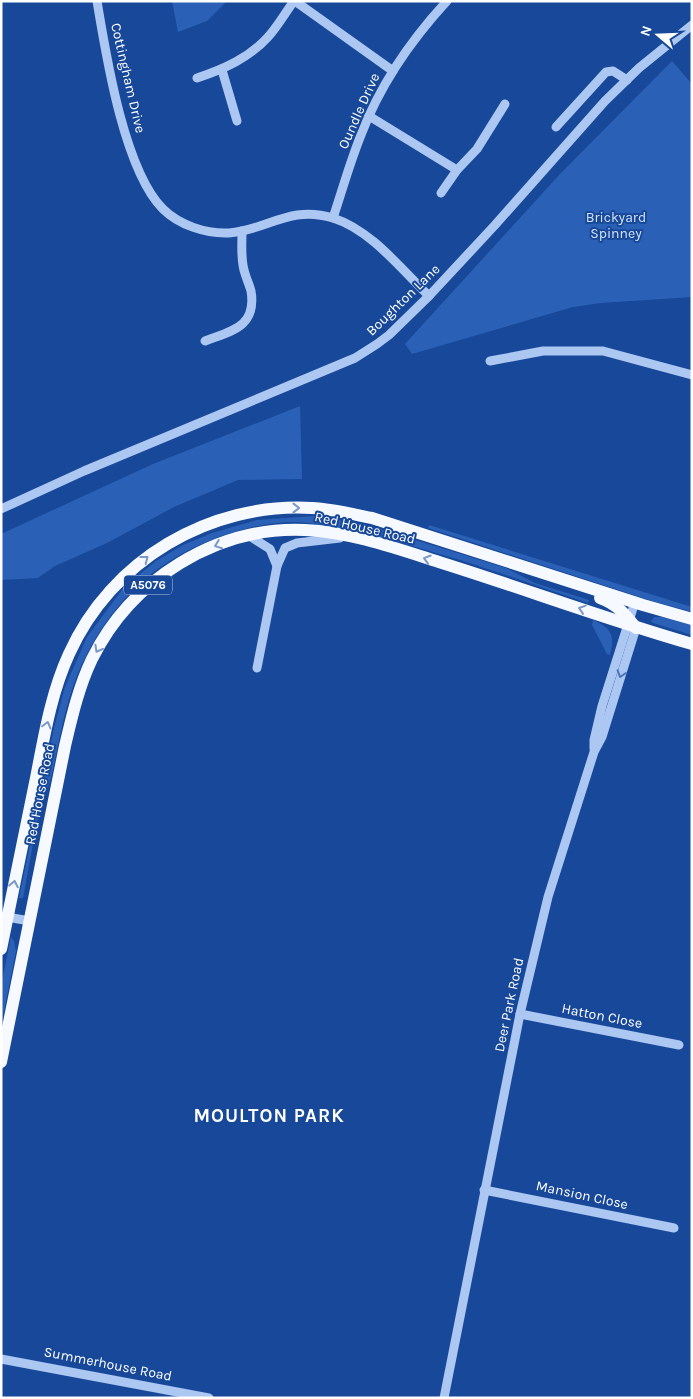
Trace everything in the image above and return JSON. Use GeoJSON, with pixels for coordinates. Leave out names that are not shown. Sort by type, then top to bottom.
{"type":"FeatureCollection","features":[{"type":"Feature","properties":{"kind":"main road"},"geometry":{"type":"LineString","coordinates":[[1,949],[4,917],[45,733],[59,680],[80,631],[124,576],[149,556],[191,530],[225,518],[264,510],[325,509],[372,518],[692,619]]}},
{"type":"Feature","properties":{"kind":"main road","name":"Red House Road"},"geometry":{"type":"LineString","coordinates":[[1,1062],[74,708],[82,683],[101,643],[126,608],[153,581],[195,554],[248,535],[279,531],[303,530],[348,537],[398,549],[692,644]]}},
{"type":"Feature","properties":{"kind":"main road"},"geometry":{"type":"LineString","coordinates":[[499,558],[533,577],[611,602],[623,611],[631,624]]}},
{"type":"Feature","properties":{"kind":"street","name":"Cottingham Drive"},"geometry":{"type":"LineString","coordinates":[[97,1],[116,99],[131,150],[142,177],[164,210],[195,228],[229,233],[287,216],[319,215],[333,218],[354,227],[367,236],[429,296]]}},
{"type":"Feature","properties":{"kind":"street"},"geometry":{"type":"LineString","coordinates":[[197,78],[222,70],[255,49],[269,36],[294,1],[393,71]]}},
{"type":"Feature","properties":{"kind":"street","name":"Oundle Drive"},"geometry":{"type":"LineString","coordinates":[[333,218],[369,116],[393,71],[408,49],[448,1]]}},
{"type":"Feature","properties":{"kind":"street","name":"Boughton Lane"},"geometry":{"type":"LineString","coordinates":[[1,510],[84,471],[355,358],[377,344],[389,335],[429,296],[495,225],[588,119],[627,80],[691,26]]}},
{"type":"Feature","properties":{"kind":"street"},"geometry":{"type":"LineString","coordinates":[[222,70],[237,121]]}},
{"type":"Feature","properties":{"kind":"street"},"geometry":{"type":"LineString","coordinates":[[556,127],[606,72],[613,71],[627,80]]}},
{"type":"Feature","properties":{"kind":"street"},"geometry":{"type":"LineString","coordinates":[[441,192],[457,170],[477,149],[505,104]]}},
{"type":"Feature","properties":{"kind":"street"},"geometry":{"type":"LineString","coordinates":[[369,116],[457,170]]}},
{"type":"Feature","properties":{"kind":"street"},"geometry":{"type":"LineString","coordinates":[[205,341],[241,326],[250,313],[252,303],[243,265],[242,230]]}},
{"type":"Feature","properties":{"kind":"street"},"geometry":{"type":"LineString","coordinates":[[490,362],[543,351],[603,351],[692,375]]}},
{"type":"Feature","properties":{"kind":"street"},"geometry":{"type":"LineString","coordinates":[[248,535],[270,549],[277,566]]}},
{"type":"Feature","properties":{"kind":"street"},"geometry":{"type":"LineString","coordinates":[[257,668],[277,566],[285,548],[297,543],[348,537]]}},
{"type":"Feature","properties":{"kind":"street","name":"Deer Park Road"},"geometry":{"type":"LineString","coordinates":[[444,1398],[520,1014],[548,897],[594,752],[594,740],[602,706],[631,624],[635,602]]}},
{"type":"Feature","properties":{"kind":"street"},"geometry":{"type":"LineString","coordinates":[[4,917],[30,921]]}},
{"type":"Feature","properties":{"kind":"street","name":"Hatton Close"},"geometry":{"type":"LineString","coordinates":[[520,1014],[679,1045]]}},
{"type":"Feature","properties":{"kind":"street","name":"Mansion Close"},"geometry":{"type":"LineString","coordinates":[[484,1190],[674,1228]]}},
{"type":"Feature","properties":{"kind":"street","name":"Summerhouse Road"},"geometry":{"type":"LineString","coordinates":[[1,1359],[161,1393],[209,1398]]}},
{"type":"Feature","properties":{"kind":"green space"},"geometry":{"type":"Polygon","coordinates":[[[172,1],[227,1],[207,21],[178,32],[172,1]]]}},
{"type":"Feature","properties":{"kind":"green space","name":"Brickyard Spinney"},"geometry":{"type":"Polygon","coordinates":[[[672,61],[692,84],[692,297],[601,303],[573,307],[412,354],[405,344],[560,174],[672,61]]]}},
{"type":"Feature","properties":{"kind":"green space"},"geometry":{"type":"Polygon","coordinates":[[[300,406],[302,479],[238,480],[174,507],[107,543],[55,566],[38,578],[1,580],[1,534],[153,464],[300,406]]]}},
{"type":"Feature","properties":{"kind":"green space"},"geometry":{"type":"Polygon","coordinates":[[[314,516],[367,525],[506,568],[535,583],[589,600],[588,603],[413,546],[310,523],[275,523],[253,527],[208,541],[187,551],[167,562],[125,598],[104,624],[82,664],[68,704],[52,774],[38,820],[23,898],[19,898],[54,728],[65,687],[87,637],[124,587],[156,561],[183,545],[212,533],[257,520],[314,516]]]}},
{"type":"Feature","properties":{"kind":"green space"},"geometry":{"type":"Polygon","coordinates":[[[429,525],[692,607],[692,612],[652,601],[428,528],[429,525]]]}},
{"type":"Feature","properties":{"kind":"green space"},"geometry":{"type":"Polygon","coordinates":[[[654,617],[665,617],[692,625],[692,635],[653,623],[651,621],[654,617]]]}},
{"type":"Feature","properties":{"kind":"green space"},"geometry":{"type":"Polygon","coordinates":[[[593,620],[604,626],[610,633],[612,643],[610,655],[607,654],[592,625],[593,620]]]}},
{"type":"Feature","properties":{"kind":"green space"},"geometry":{"type":"Polygon","coordinates":[[[11,937],[16,951],[1,1026],[1,985],[11,937]]]}},
{"type":"Feature","properties":{"kind":"district","name":"MOULTON PARK"},"geometry":{"type":"Point","coordinates":[269,1116]}}]}
